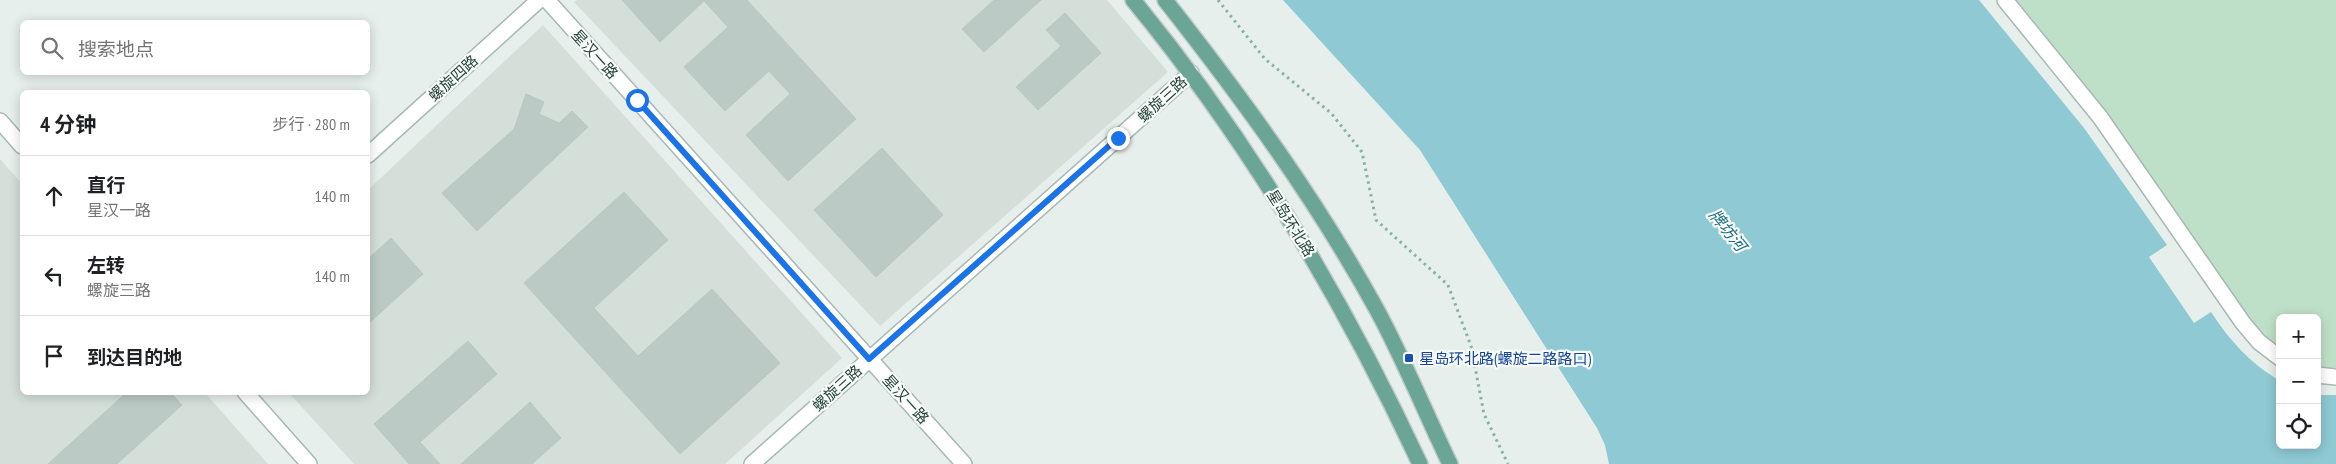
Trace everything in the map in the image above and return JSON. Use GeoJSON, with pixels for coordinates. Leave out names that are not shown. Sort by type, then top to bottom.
{"type":"FeatureCollection","features":[{"type":"Feature","properties":{"kind":"main road","name":"星岛环北路"},"geometry":{"type":"LineString","coordinates":[[1133,0],[1191,73],[1301,237],[1361,344],[1420,464]]}},
{"type":"Feature","properties":{"kind":"main road","name":"星岛环北路"},"geometry":{"type":"LineString","coordinates":[[1165,0],[1252,112],[1320,214],[1401,356],[1450,464]]}},
{"type":"Feature","properties":{"kind":"street","name":"螺旋四路"},"geometry":{"type":"LineString","coordinates":[[370,153],[539,0]]}},
{"type":"Feature","properties":{"kind":"street","name":"星汉一路"},"geometry":{"type":"LineString","coordinates":[[547,0],[964,464]]}},
{"type":"Feature","properties":{"kind":"street"},"geometry":{"type":"LineString","coordinates":[[2005,0],[2100,116],[2243,324],[2259,342],[2276,355]]}},
{"type":"Feature","properties":{"kind":"street","name":"螺旋三路"},"geometry":{"type":"LineString","coordinates":[[752,464],[1191,73]]}},
{"type":"Feature","properties":{"kind":"street"},"geometry":{"type":"LineString","coordinates":[[2,124],[20,144]]}},
{"type":"Feature","properties":{"kind":"street"},"geometry":{"type":"LineString","coordinates":[[2321,375],[2336,377]]}},
{"type":"Feature","properties":{"kind":"street"},"geometry":{"type":"LineString","coordinates":[[247,395],[309,464]]}},
{"type":"Feature","properties":{"kind":"path"},"geometry":{"type":"LineString","coordinates":[[1218,0],[1265,59],[1331,113],[1362,152],[1376,220],[1448,285],[1471,346],[1484,414],[1508,464]]}},
{"type":"Feature","properties":{"kind":"shaded area"},"geometry":{"type":"Polygon","coordinates":[[[577,0],[1107,0],[1168,72],[880,326],[574,2],[577,0]]]}},
{"type":"Feature","properties":{"kind":"shaded area"},"geometry":{"type":"Polygon","coordinates":[[[543,25],[842,358],[725,464],[354,464],[291,395],[370,395],[370,188],[543,25]]]}},
{"type":"Feature","properties":{"kind":"shaded area"},"geometry":{"type":"Polygon","coordinates":[[[0,159],[20,182],[20,395],[207,395],[268,464],[0,464],[0,159]]]}},
{"type":"Feature","properties":{"kind":"green space"},"geometry":{"type":"Polygon","coordinates":[[[2012,0],[2336,0],[2336,371],[2321,369],[2321,314],[2276,314],[2276,348],[2263,338],[2012,0]]]}},
{"type":"Feature","properties":{"kind":"water","name":"牌坊河"},"geometry":{"type":"Polygon","coordinates":[[[1283,0],[1979,0],[2084,128],[2167,245],[2149,257],[2194,323],[2211,312],[2241,351],[2276,378],[2276,449],[2321,449],[2321,395],[2336,395],[2336,464],[1609,464],[1605,445],[1597,428],[1420,150],[1283,0]]]}},
{"type":"Feature","properties":{"kind":"building"},"geometry":{"type":"Polygon","coordinates":[[[622,0],[747,0],[856,119],[788,181],[746,135],[790,94],[769,71],[725,111],[684,67],[728,27],[704,1],[660,42],[622,0]]]}},
{"type":"Feature","properties":{"kind":"building"},"geometry":{"type":"Polygon","coordinates":[[[994,0],[1041,0],[984,52],[962,29],[994,0]]]}},
{"type":"Feature","properties":{"kind":"building"},"geometry":{"type":"Polygon","coordinates":[[[1065,13],[1101,53],[1038,110],[1016,87],[1061,46],[1046,30],[1065,13]]]}},
{"type":"Feature","properties":{"kind":"building"},"geometry":{"type":"Polygon","coordinates":[[[526,94],[544,102],[539,114],[559,123],[572,111],[588,127],[477,231],[442,193],[514,129],[526,94]]]}},
{"type":"Feature","properties":{"kind":"building"},"geometry":{"type":"Polygon","coordinates":[[[882,148],[943,215],[876,277],[814,210],[882,148]]]}},
{"type":"Feature","properties":{"kind":"building"},"geometry":{"type":"Polygon","coordinates":[[[624,192],[668,240],[594,308],[638,356],[712,289],[780,363],[680,454],[524,283],[624,192]]]}},
{"type":"Feature","properties":{"kind":"building"},"geometry":{"type":"Polygon","coordinates":[[[391,238],[423,274],[370,322],[370,257],[391,238]]]}},
{"type":"Feature","properties":{"kind":"building"},"geometry":{"type":"Polygon","coordinates":[[[468,341],[497,374],[420,442],[440,464],[409,464],[374,424],[468,341]]]}},
{"type":"Feature","properties":{"kind":"building"},"geometry":{"type":"Polygon","coordinates":[[[124,395],[173,395],[182,405],[117,464],[48,464],[124,395]]]}},
{"type":"Feature","properties":{"kind":"building"},"geometry":{"type":"Polygon","coordinates":[[[530,402],[561,438],[532,464],[461,464],[530,402]]]}},
{"type":"Feature","properties":{"kind":"place","name":"星岛环北路(螺旋二路路口)"},"geometry":{"type":"Point","coordinates":[1409,358]}},
{"type":"Feature","properties":{"kind":"route"},"geometry":{"type":"LineString","coordinates":[[637,100],[869,359],[1118,138]]}}]}
